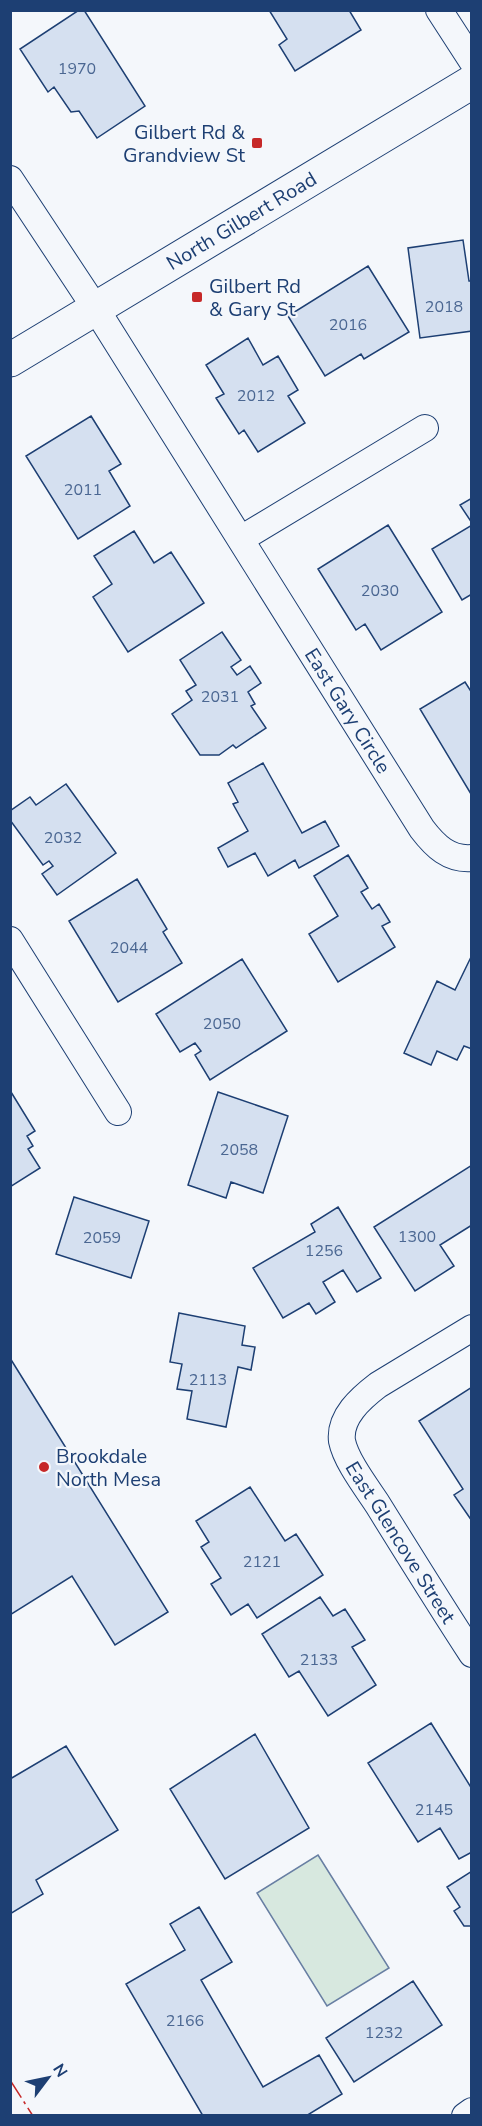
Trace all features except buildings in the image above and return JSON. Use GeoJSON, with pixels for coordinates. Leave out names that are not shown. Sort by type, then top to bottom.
{"type":"FeatureCollection","features":[{"type":"Feature","properties":{"kind":"main road","name":"North Gilbert Road"},"geometry":{"type":"LineString","coordinates":[[10,360],[471,82]]}},
{"type":"Feature","properties":{"kind":"street"},"geometry":{"type":"LineString","coordinates":[[439,10],[471,61]]}},
{"type":"Feature","properties":{"kind":"street","name":"East Gary Circle"},"geometry":{"type":"LineString","coordinates":[[10,179],[96,309],[422,829],[441,850],[455,858],[471,858]]}},
{"type":"Feature","properties":{"kind":"street"},"geometry":{"type":"LineString","coordinates":[[241,539],[425,428]]}},
{"type":"Feature","properties":{"kind":"street"},"geometry":{"type":"LineString","coordinates":[[10,940],[118,1112]]}},
{"type":"Feature","properties":{"kind":"street","name":"East Glencove Street"},"geometry":{"type":"LineString","coordinates":[[471,1328],[378,1385],[351,1410],[344,1425],[342,1441],[349,1458],[471,1654]]}},
{"type":"Feature","properties":{"kind":"street"},"geometry":{"type":"LineString","coordinates":[[465,2115],[471,2111]]}},
{"type":"Feature","properties":{"kind":"shaded area"},"geometry":{"type":"Polygon","coordinates":[[[318,1855],[389,1968],[327,2006],[257,1893],[318,1855]]]}},
{"type":"Feature","properties":{"kind":"power"},"geometry":{"type":"LineString","coordinates":[[10,2080],[33,2116]]}},
{"type":"Feature","properties":{"kind":"place","name":"Gilbert Rd & Grandview St"},"geometry":{"type":"Point","coordinates":[257,143]}},
{"type":"Feature","properties":{"kind":"place","name":"Gilbert Rd & Gary St"},"geometry":{"type":"Point","coordinates":[197,297]}},
{"type":"Feature","properties":{"kind":"place","name":"Brookdale North Mesa"},"geometry":{"type":"Point","coordinates":[44,1467]}}]}
